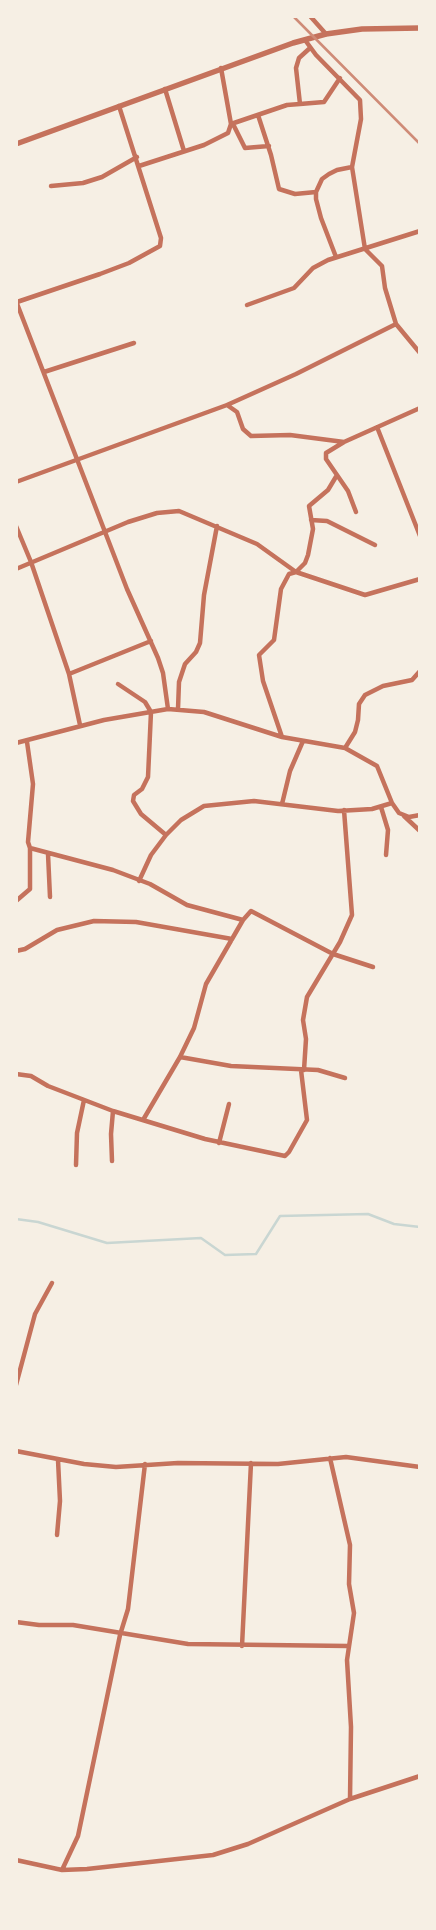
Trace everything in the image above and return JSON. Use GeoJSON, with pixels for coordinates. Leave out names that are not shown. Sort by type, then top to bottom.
{"type":"FeatureCollection","features":[{"type":"Feature","properties":{"kind":"street"},"geometry":{"type":"LineString","coordinates":[[310,16],[326,34]]}},
{"type":"Feature","properties":{"kind":"street"},"geometry":{"type":"LineString","coordinates":[[16,144],[221,68],[305,40],[326,34],[362,29],[420,28]]}},
{"type":"Feature","properties":{"kind":"street"},"geometry":{"type":"LineString","coordinates":[[305,40],[310,48],[358,96],[362,108],[352,167],[365,248],[382,266],[385,288],[396,324],[420,353]]}},
{"type":"Feature","properties":{"kind":"street"},"geometry":{"type":"LineString","coordinates":[[300,104],[296,68],[299,58],[310,48]]}},
{"type":"Feature","properties":{"kind":"street"},"geometry":{"type":"LineString","coordinates":[[221,68],[232,124],[246,148],[269,146]]}},
{"type":"Feature","properties":{"kind":"street"},"geometry":{"type":"LineString","coordinates":[[139,166],[221,137],[228,133],[232,124],[258,115],[287,105],[324,102],[340,78]]}},
{"type":"Feature","properties":{"kind":"street"},"geometry":{"type":"LineString","coordinates":[[165,89],[184,151]]}},
{"type":"Feature","properties":{"kind":"street"},"geometry":{"type":"LineString","coordinates":[[119,106],[161,238],[158,248],[129,263],[69,286],[16,302],[128,589],[163,673],[168,709]]}},
{"type":"Feature","properties":{"kind":"street"},"geometry":{"type":"LineString","coordinates":[[258,115],[269,146],[279,189],[294,194],[316,192]]}},
{"type":"Feature","properties":{"kind":"street"},"geometry":{"type":"LineString","coordinates":[[51,186],[83,183],[102,177],[137,158]]}},
{"type":"Feature","properties":{"kind":"street"},"geometry":{"type":"LineString","coordinates":[[336,257],[319,208],[316,192],[322,180],[329,174],[352,167]]}},
{"type":"Feature","properties":{"kind":"street"},"geometry":{"type":"LineString","coordinates":[[247,306],[294,288],[321,263],[420,231]]}},
{"type":"Feature","properties":{"kind":"street"},"geometry":{"type":"LineString","coordinates":[[16,482],[227,405],[296,374],[396,324]]}},
{"type":"Feature","properties":{"kind":"street"},"geometry":{"type":"LineString","coordinates":[[44,372],[134,343]]}},
{"type":"Feature","properties":{"kind":"street"},"geometry":{"type":"LineString","coordinates":[[227,405],[237,412],[243,429],[251,436],[290,436],[344,442]]}},
{"type":"Feature","properties":{"kind":"street"},"geometry":{"type":"LineString","coordinates":[[356,512],[348,491],[326,459],[326,453],[344,442],[420,408]]}},
{"type":"Feature","properties":{"kind":"street"},"geometry":{"type":"LineString","coordinates":[[377,427],[420,536]]}},
{"type":"Feature","properties":{"kind":"street"},"geometry":{"type":"LineString","coordinates":[[282,738],[263,682],[259,655],[274,640],[281,589],[289,574],[296,572],[305,563],[308,555],[313,530],[309,506],[328,490],[337,475]]}},
{"type":"Feature","properties":{"kind":"street"},"geometry":{"type":"LineString","coordinates":[[16,569],[128,522],[170,511],[187,514],[257,544],[296,572],[365,595],[420,579]]}},
{"type":"Feature","properties":{"kind":"street"},"geometry":{"type":"LineString","coordinates":[[311,520],[327,522],[375,544]]}},
{"type":"Feature","properties":{"kind":"street"},"geometry":{"type":"LineString","coordinates":[[16,526],[31,562],[69,674],[80,725]]}},
{"type":"Feature","properties":{"kind":"street"},"geometry":{"type":"LineString","coordinates":[[178,709],[179,682],[185,664],[196,652],[202,632],[204,595],[216,526]]}},
{"type":"Feature","properties":{"kind":"street"},"geometry":{"type":"LineString","coordinates":[[69,674],[151,641]]}},
{"type":"Feature","properties":{"kind":"street"},"geometry":{"type":"LineString","coordinates":[[344,748],[355,732],[359,704],[365,695],[383,686],[412,680],[420,671]]}},
{"type":"Feature","properties":{"kind":"street"},"geometry":{"type":"LineString","coordinates":[[118,684],[145,702],[151,712],[148,777],[142,789],[134,795],[133,801],[142,814],[166,835]]}},
{"type":"Feature","properties":{"kind":"street"},"geometry":{"type":"LineString","coordinates":[[16,743],[26,742],[80,725],[168,709],[204,712],[282,738],[344,748],[377,766],[392,803],[420,831]]}},
{"type":"Feature","properties":{"kind":"street"},"geometry":{"type":"LineString","coordinates":[[282,804],[290,770],[303,741]]}},
{"type":"Feature","properties":{"kind":"street"},"geometry":{"type":"LineString","coordinates":[[16,901],[30,890],[30,848],[28,842],[33,784],[26,742]]}},
{"type":"Feature","properties":{"kind":"street"},"geometry":{"type":"LineString","coordinates":[[139,881],[151,855],[166,835],[180,820],[204,806],[254,801],[344,810],[381,807],[392,803]]}},
{"type":"Feature","properties":{"kind":"street"},"geometry":{"type":"LineString","coordinates":[[381,807],[388,830],[386,856]]}},
{"type":"Feature","properties":{"kind":"street"},"geometry":{"type":"LineString","coordinates":[[16,1074],[30,1076],[48,1086],[114,1111],[219,1143],[279,1156],[287,1154],[307,1120],[302,1070],[306,1038],[302,1020],[304,1005],[314,982],[324,971],[347,929],[352,915],[344,810]]}},
{"type":"Feature","properties":{"kind":"street"},"geometry":{"type":"LineString","coordinates":[[403,815],[409,817],[420,815]]}},
{"type":"Feature","properties":{"kind":"street"},"geometry":{"type":"LineString","coordinates":[[30,848],[100,866],[158,888],[187,905],[243,920]]}},
{"type":"Feature","properties":{"kind":"street"},"geometry":{"type":"LineString","coordinates":[[48,854],[50,897]]}},
{"type":"Feature","properties":{"kind":"street"},"geometry":{"type":"LineString","coordinates":[[143,1120],[180,1057],[197,1022],[206,984],[243,920],[251,911],[333,954],[373,967]]}},
{"type":"Feature","properties":{"kind":"street"},"geometry":{"type":"LineString","coordinates":[[16,951],[25,949],[57,930],[94,921],[136,922],[232,939]]}},
{"type":"Feature","properties":{"kind":"street"},"geometry":{"type":"LineString","coordinates":[[180,1057],[231,1066],[318,1070],[345,1078]]}},
{"type":"Feature","properties":{"kind":"street"},"geometry":{"type":"LineString","coordinates":[[76,1165],[77,1133],[84,1100]]}},
{"type":"Feature","properties":{"kind":"street"},"geometry":{"type":"LineString","coordinates":[[219,1143],[229,1104]]}},
{"type":"Feature","properties":{"kind":"street"},"geometry":{"type":"LineString","coordinates":[[112,1161],[111,1134],[114,1111]]}},
{"type":"Feature","properties":{"kind":"street"},"geometry":{"type":"LineString","coordinates":[[16,1385],[35,1314],[52,1283]]}},
{"type":"Feature","properties":{"kind":"street"},"geometry":{"type":"LineString","coordinates":[[16,1451],[58,1460],[116,1467],[145,1464],[286,1464],[346,1457],[420,1467]]}},
{"type":"Feature","properties":{"kind":"street"},"geometry":{"type":"LineString","coordinates":[[330,1458],[349,1536],[349,1584],[354,1613],[348,1646],[350,1799]]}},
{"type":"Feature","properties":{"kind":"street"},"geometry":{"type":"LineString","coordinates":[[57,1535],[60,1501],[58,1460]]}},
{"type":"Feature","properties":{"kind":"street"},"geometry":{"type":"LineString","coordinates":[[242,1646],[251,1463]]}},
{"type":"Feature","properties":{"kind":"street"},"geometry":{"type":"LineString","coordinates":[[62,1870],[78,1836],[120,1635],[126,1622],[133,1582],[145,1464]]}},
{"type":"Feature","properties":{"kind":"street"},"geometry":{"type":"LineString","coordinates":[[16,1622],[39,1625],[73,1625],[120,1635],[188,1644],[348,1646]]}},
{"type":"Feature","properties":{"kind":"street"},"geometry":{"type":"LineString","coordinates":[[16,1860],[62,1870],[112,1867],[213,1855],[248,1844],[350,1799],[420,1776]]}},
{"type":"Feature","properties":{"kind":"waterway"},"geometry":{"type":"LineString","coordinates":[[16,1219],[38,1222],[107,1243],[201,1238],[225,1255],[256,1254],[280,1216],[368,1214],[394,1224],[420,1227]]}},
{"type":"Feature","properties":{"kind":"railway"},"geometry":{"type":"LineString","coordinates":[[293,16],[420,144]]}}]}
